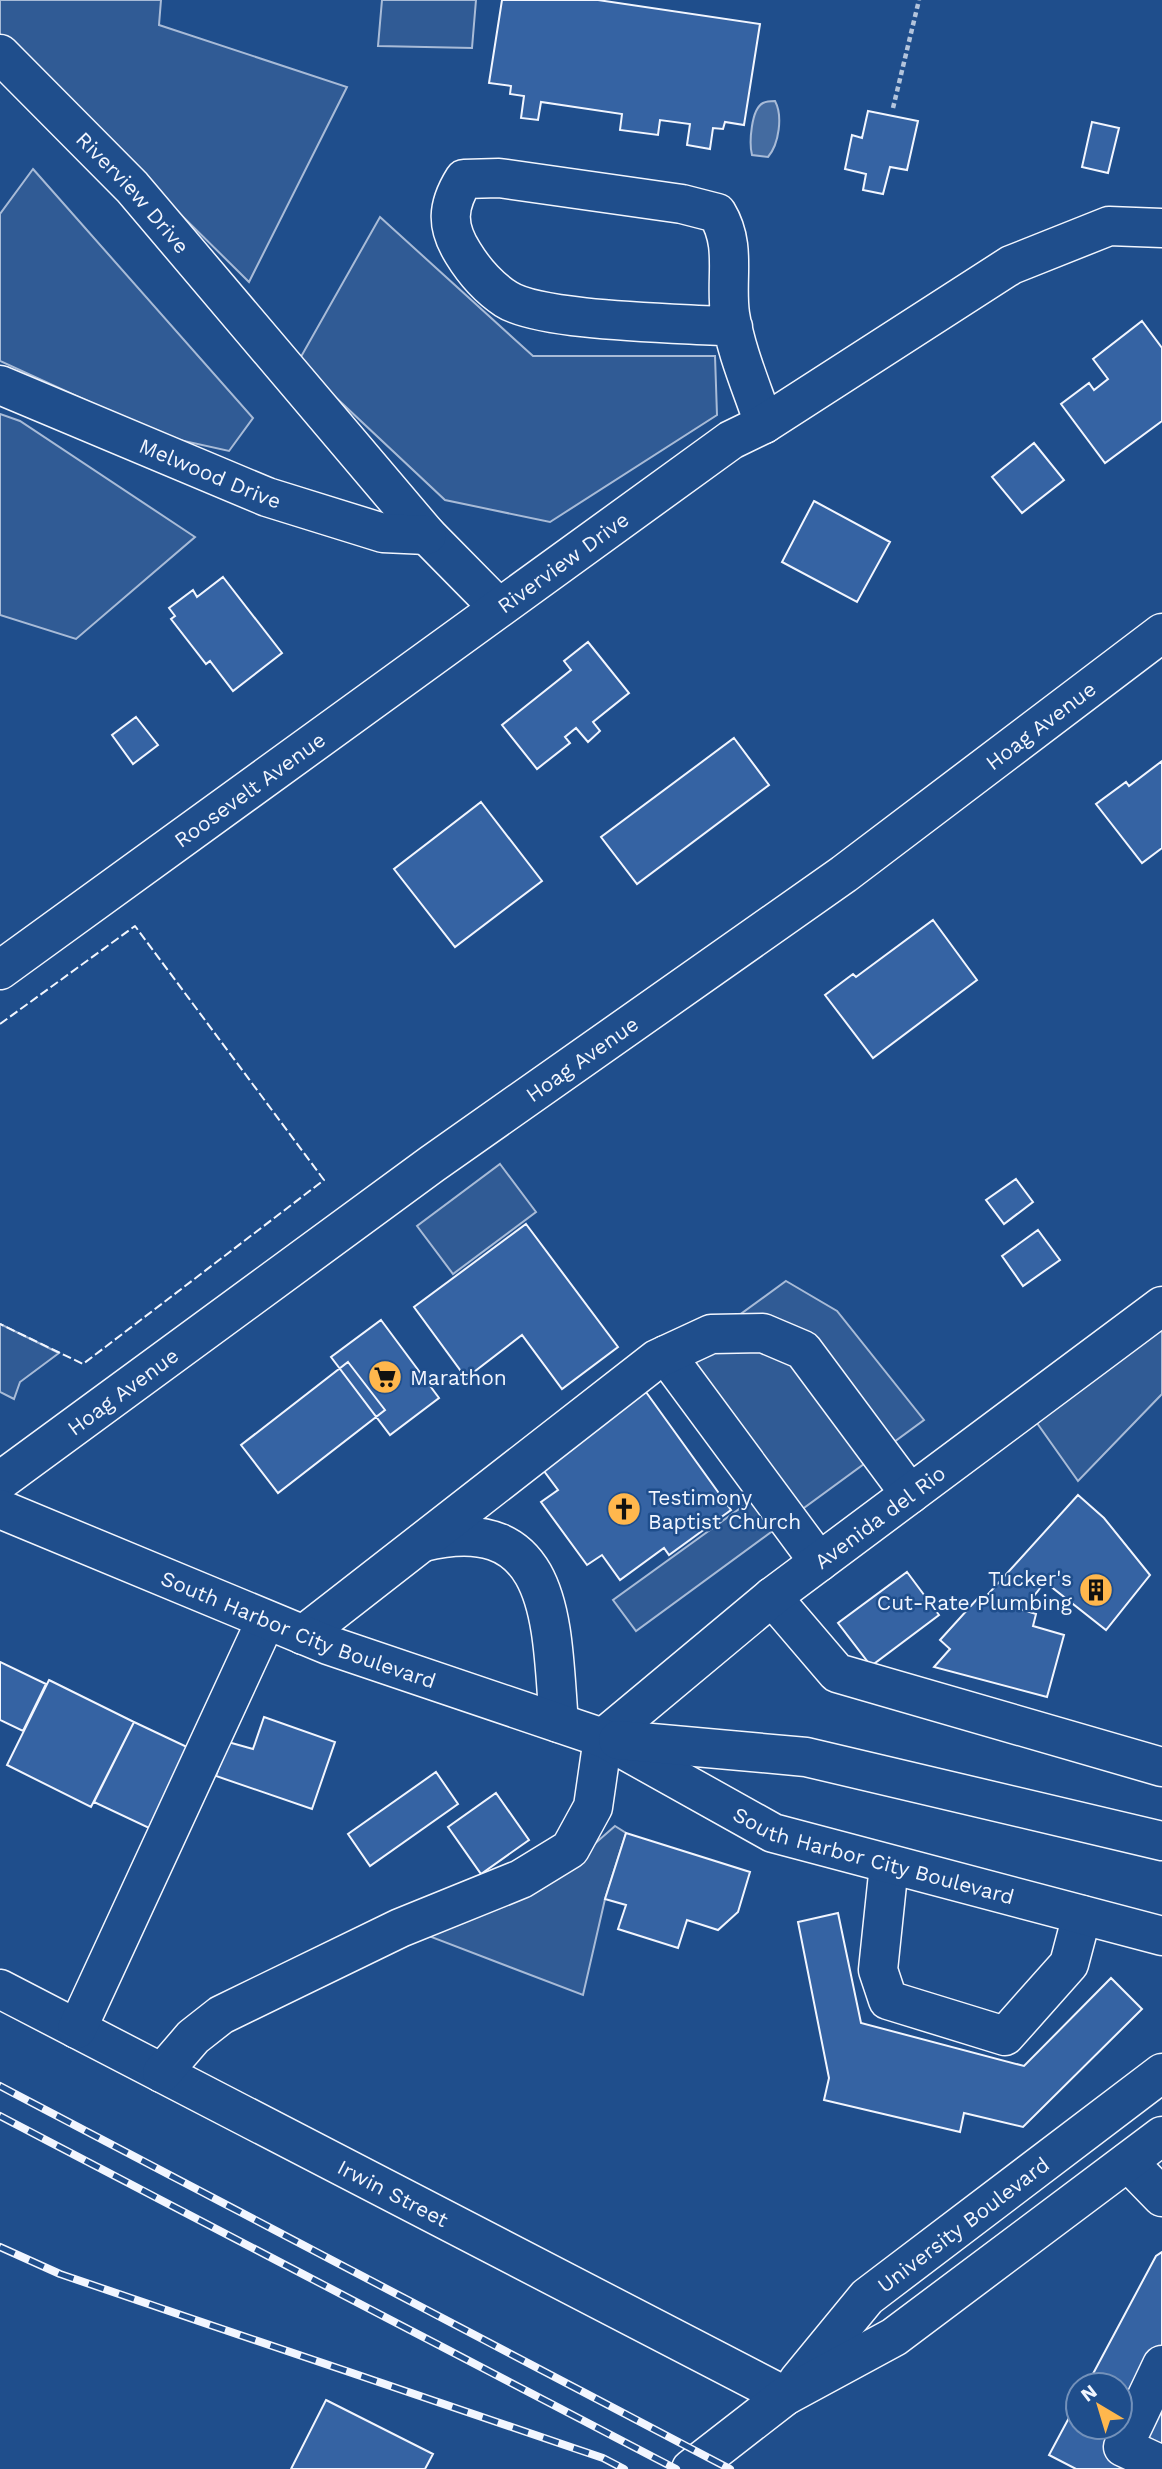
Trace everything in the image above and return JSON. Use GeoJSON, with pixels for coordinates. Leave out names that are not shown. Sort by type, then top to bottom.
{"type":"FeatureCollection","features":[{"type":"Feature","properties":{"kind":"street","name":"Riverview Drive"},"geometry":{"type":"LineString","coordinates":[[0,54],[132,187],[427,535],[498,607],[731,440],[764,424],[1012,265],[1109,226],[1162,228]]}},
{"type":"Feature","properties":{"kind":"street"},"geometry":{"type":"LineString","coordinates":[[733,327],[540,312],[508,300],[476,274],[451,234],[452,199],[464,179],[499,178],[682,204],[717,214],[728,231],[733,327],[764,424]]}},
{"type":"Feature","properties":{"kind":"street","name":"Melwood Drive"},"geometry":{"type":"LineString","coordinates":[[0,385],[267,497],[383,533],[427,535]]}},
{"type":"Feature","properties":{"kind":"street","name":"Roosevelt Avenue"},"geometry":{"type":"LineString","coordinates":[[7,953],[498,607]]}},
{"type":"Feature","properties":{"kind":"street","name":"Hoag Avenue"},"geometry":{"type":"LineString","coordinates":[[0,1481],[432,1164],[844,874],[1162,633]]}},
{"type":"Feature","properties":{"kind":"street","name":"Avenida del Rio"},"geometry":{"type":"LineString","coordinates":[[603,1738],[772,1597],[1162,1306]]}},
{"type":"Feature","properties":{"kind":"street"},"geometry":{"type":"LineString","coordinates":[[303,1635],[666,1355],[711,1334],[763,1333],[803,1349],[910,1494]]}},
{"type":"Feature","properties":{"kind":"street"},"geometry":{"type":"LineString","coordinates":[[666,1355],[819,1562]]}},
{"type":"Feature","properties":{"kind":"street","name":"South Harbor City Boulevard"},"geometry":{"type":"LineString","coordinates":[[0,1509],[303,1635],[603,1738],[773,1833],[1162,1936]]}},
{"type":"Feature","properties":{"kind":"street"},"geometry":{"type":"LineString","coordinates":[[422,1542],[438,1538],[480,1538],[520,1555],[530,1568],[544,1595],[551,1617],[559,1723]]}},
{"type":"Feature","properties":{"kind":"street"},"geometry":{"type":"LineString","coordinates":[[772,1597],[837,1673],[1162,1767]]}},
{"type":"Feature","properties":{"kind":"street"},"geometry":{"type":"LineString","coordinates":[[77,2029],[266,1620]]}},
{"type":"Feature","properties":{"kind":"street"},"geometry":{"type":"LineString","coordinates":[[162,2073],[193,2036],[221,2015],[400,1928],[522,1879],[570,1849],[593,1807],[603,1738]]}},
{"type":"Feature","properties":{"kind":"street","name":"South Harbor City Boulevard"},"geometry":{"type":"LineString","coordinates":[[603,1738],[806,1757],[1162,1841]]}},
{"type":"Feature","properties":{"kind":"street"},"geometry":{"type":"LineString","coordinates":[[889,1865],[878,1970],[888,2000],[1004,2036],[1069,1964],[1082,1915]]}},
{"type":"Feature","properties":{"kind":"street","name":"Irwin Street"},"geometry":{"type":"LineString","coordinates":[[0,1989],[785,2396]]}},
{"type":"Feature","properties":{"kind":"street","name":"University Boulevard"},"geometry":{"type":"LineString","coordinates":[[785,2396],[867,2297],[1162,2073]]}},
{"type":"Feature","properties":{"kind":"street","name":"University Boulevard"},"geometry":{"type":"LineString","coordinates":[[691,2469],[785,2396],[894,2337],[1162,2136]]}},
{"type":"Feature","properties":{"kind":"street"},"geometry":{"type":"LineString","coordinates":[[1128,2162],[1162,2197]]}},
{"type":"Feature","properties":{"kind":"street"},"geometry":{"type":"LineString","coordinates":[[1162,2365],[1123,2447],[1162,2465]]}},
{"type":"Feature","properties":{"kind":"path"},"geometry":{"type":"LineString","coordinates":[[893,108],[919,0]]}},
{"type":"Feature","properties":{"kind":"shaded area"},"geometry":{"type":"Polygon","coordinates":[[[0,0],[161,0],[159,25],[347,87],[249,282],[0,36],[0,0]]]}},
{"type":"Feature","properties":{"kind":"shaded area"},"geometry":{"type":"Polygon","coordinates":[[[382,0],[476,0],[472,48],[378,46],[382,0]]]}},
{"type":"Feature","properties":{"kind":"shaded area"},"geometry":{"type":"Polygon","coordinates":[[[775,101],[779,122],[775,145],[768,157],[752,155],[753,119],[759,106],[775,101]]]}},
{"type":"Feature","properties":{"kind":"shaded area"},"geometry":{"type":"Polygon","coordinates":[[[33,169],[253,418],[229,451],[166,437],[0,361],[0,214],[33,169]]]}},
{"type":"Feature","properties":{"kind":"shaded area"},"geometry":{"type":"Polygon","coordinates":[[[380,217],[533,356],[715,356],[717,415],[550,522],[445,500],[298,362],[380,217]]]}},
{"type":"Feature","properties":{"kind":"shaded area"},"geometry":{"type":"Polygon","coordinates":[[[0,414],[20,421],[195,537],[76,639],[0,615],[0,414]]]}},
{"type":"Feature","properties":{"kind":"shaded area"},"geometry":{"type":"Polygon","coordinates":[[[500,1164],[536,1212],[453,1274],[417,1226],[500,1164]]]}},
{"type":"Feature","properties":{"kind":"shaded area"},"geometry":{"type":"Polygon","coordinates":[[[786,1281],[837,1311],[924,1420],[636,1631],[613,1600],[757,1496],[665,1369],[786,1281]]]}},
{"type":"Feature","properties":{"kind":"shaded area"},"geometry":{"type":"Polygon","coordinates":[[[1162,1319],[1162,1394],[1078,1481],[1032,1416],[1162,1319]]]}},
{"type":"Feature","properties":{"kind":"shaded area"},"geometry":{"type":"Polygon","coordinates":[[[0,1324],[59,1353],[20,1382],[14,1399],[0,1392],[0,1324]]]}},
{"type":"Feature","properties":{"kind":"shaded area"},"geometry":{"type":"Polygon","coordinates":[[[615,1826],[626,1833],[605,1899],[583,1995],[426,1935],[575,1861],[615,1826]]]}},
{"type":"Feature","properties":{"kind":"building"},"geometry":{"type":"Polygon","coordinates":[[[502,0],[598,0],[760,24],[744,125],[725,122],[723,129],[713,128],[710,149],[687,145],[690,124],[660,120],[658,135],[620,130],[622,114],[541,102],[538,120],[521,118],[524,96],[510,94],[511,86],[489,83],[502,0]]]}},
{"type":"Feature","properties":{"kind":"building"},"geometry":{"type":"Polygon","coordinates":[[[868,111],[918,121],[907,170],[890,167],[883,194],[863,190],[866,174],[845,169],[852,135],[862,138],[868,111]]]}},
{"type":"Feature","properties":{"kind":"building"},"geometry":{"type":"Polygon","coordinates":[[[1092,122],[1119,128],[1108,173],[1082,167],[1092,122]]]}},
{"type":"Feature","properties":{"kind":"building"},"geometry":{"type":"Polygon","coordinates":[[[1142,321],[1162,348],[1162,421],[1105,463],[1061,404],[1089,383],[1094,390],[1108,379],[1093,359],[1142,321]]]}},
{"type":"Feature","properties":{"kind":"building"},"geometry":{"type":"Polygon","coordinates":[[[1034,443],[1064,480],[1022,513],[992,477],[1034,443]]]}},
{"type":"Feature","properties":{"kind":"building"},"geometry":{"type":"Polygon","coordinates":[[[814,501],[890,542],[857,602],[782,562],[814,501]]]}},
{"type":"Feature","properties":{"kind":"building"},"geometry":{"type":"Polygon","coordinates":[[[223,577],[282,653],[233,691],[210,661],[206,664],[171,619],[175,616],[169,608],[193,590],[197,597],[223,577]]]}},
{"type":"Feature","properties":{"kind":"building"},"geometry":{"type":"Polygon","coordinates":[[[588,642],[629,693],[593,722],[600,731],[588,742],[576,728],[565,737],[570,743],[537,769],[502,725],[571,670],[564,661],[588,642]]]}},
{"type":"Feature","properties":{"kind":"building"},"geometry":{"type":"Polygon","coordinates":[[[136,717],[158,745],[133,764],[112,735],[136,717]]]}},
{"type":"Feature","properties":{"kind":"building"},"geometry":{"type":"Polygon","coordinates":[[[734,738],[769,785],[637,884],[601,837],[734,738]]]}},
{"type":"Feature","properties":{"kind":"building"},"geometry":{"type":"Polygon","coordinates":[[[1162,761],[1162,848],[1142,863],[1096,804],[1126,782],[1129,786],[1162,761]]]}},
{"type":"Feature","properties":{"kind":"building"},"geometry":{"type":"Polygon","coordinates":[[[481,802],[542,881],[455,947],[394,869],[481,802]]]}},
{"type":"Feature","properties":{"kind":"building"},"geometry":{"type":"Polygon","coordinates":[[[933,920],[977,980],[873,1058],[825,995],[853,974],[856,977],[933,920]]]}},
{"type":"Feature","properties":{"kind":"building"},"geometry":{"type":"Polygon","coordinates":[[[1016,1179],[1033,1202],[1004,1224],[986,1200],[1016,1179]]]}},
{"type":"Feature","properties":{"kind":"building"},"geometry":{"type":"Polygon","coordinates":[[[526,1224],[618,1347],[562,1389],[522,1335],[466,1378],[414,1307],[526,1224]]]}},
{"type":"Feature","properties":{"kind":"building"},"geometry":{"type":"Polygon","coordinates":[[[1038,1230],[1060,1260],[1023,1286],[1002,1256],[1038,1230]]]}},
{"type":"Feature","properties":{"kind":"building","name":"Marathon"},"geometry":{"type":"Polygon","coordinates":[[[381,1320],[439,1398],[390,1435],[331,1357],[381,1320]]]}},
{"type":"Feature","properties":{"kind":"building","name":"Marathon"},"geometry":{"type":"Polygon","coordinates":[[[348,1362],[385,1410],[278,1493],[241,1445],[348,1362]]]}},
{"type":"Feature","properties":{"kind":"building"},"geometry":{"type":"Polygon","coordinates":[[[646,1392],[731,1510],[669,1555],[664,1548],[620,1580],[602,1555],[587,1565],[541,1502],[558,1490],[541,1467],[646,1392]]]}},
{"type":"Feature","properties":{"kind":"building","name":"Tucker's Cut-Rate Plumbing"},"geometry":{"type":"Polygon","coordinates":[[[1078,1495],[1104,1518],[1150,1575],[1106,1630],[1045,1582],[1023,1610],[1036,1614],[1033,1626],[1064,1635],[1047,1697],[934,1667],[950,1649],[940,1640],[978,1598],[981,1602],[1078,1495]]]}},
{"type":"Feature","properties":{"kind":"building"},"geometry":{"type":"Polygon","coordinates":[[[907,1572],[939,1615],[871,1666],[838,1623],[907,1572]]]}},
{"type":"Feature","properties":{"kind":"building"},"geometry":{"type":"Polygon","coordinates":[[[0,1662],[46,1684],[23,1731],[0,1720],[0,1662]]]}},
{"type":"Feature","properties":{"kind":"building"},"geometry":{"type":"Polygon","coordinates":[[[49,1680],[134,1722],[91,1807],[7,1765],[49,1680]]]}},
{"type":"Feature","properties":{"kind":"building"},"geometry":{"type":"Polygon","coordinates":[[[264,1717],[335,1742],[312,1809],[216,1776],[228,1742],[253,1749],[264,1717]]]}},
{"type":"Feature","properties":{"kind":"building"},"geometry":{"type":"Polygon","coordinates":[[[134,1722],[187,1747],[149,1828],[94,1802],[134,1722]]]}},
{"type":"Feature","properties":{"kind":"building"},"geometry":{"type":"Polygon","coordinates":[[[436,1772],[458,1804],[370,1866],[348,1834],[436,1772]]]}},
{"type":"Feature","properties":{"kind":"building"},"geometry":{"type":"Polygon","coordinates":[[[496,1793],[529,1840],[481,1874],[448,1827],[496,1793]]]}},
{"type":"Feature","properties":{"kind":"building"},"geometry":{"type":"Polygon","coordinates":[[[626,1833],[750,1872],[738,1912],[718,1930],[687,1920],[678,1948],[618,1929],[626,1905],[605,1899],[626,1833]]]}},
{"type":"Feature","properties":{"kind":"building"},"geometry":{"type":"Polygon","coordinates":[[[838,1913],[861,2023],[1024,2066],[1111,1978],[1142,2009],[1023,2127],[964,2113],[960,2132],[824,2100],[829,2078],[798,1922],[838,1913]]]}},
{"type":"Feature","properties":{"kind":"building"},"geometry":{"type":"Polygon","coordinates":[[[1162,2252],[1162,2469],[1076,2469],[1049,2455],[1064,2427],[1064,2441],[1134,2441],[1134,2371],[1094,2371],[1156,2256],[1162,2252]]]}},
{"type":"Feature","properties":{"kind":"building"},"geometry":{"type":"Polygon","coordinates":[[[326,2400],[433,2454],[425,2469],[291,2469],[326,2400]]]}},
{"type":"Feature","properties":{"kind":"railway"},"geometry":{"type":"LineString","coordinates":[[0,2086],[730,2469]]}},
{"type":"Feature","properties":{"kind":"railway"},"geometry":{"type":"LineString","coordinates":[[0,2116],[676,2469]]}},
{"type":"Feature","properties":{"kind":"railway"},"geometry":{"type":"LineString","coordinates":[[0,2247],[60,2274],[603,2458],[624,2469]]}},
{"type":"Feature","properties":{"kind":"fence"},"geometry":{"type":"LineString","coordinates":[[0,1024],[135,926],[324,1180],[83,1364],[0,1324]]}},
{"type":"Feature","properties":{"kind":"place","name":"Marathon"},"geometry":{"type":"Point","coordinates":[385,1377]}},
{"type":"Feature","properties":{"kind":"place","name":"Testimony Baptist Church"},"geometry":{"type":"Point","coordinates":[624,1509]}},
{"type":"Feature","properties":{"kind":"place","name":"Tucker's Cut-Rate Plumbing"},"geometry":{"type":"Point","coordinates":[1096,1590]}}]}
